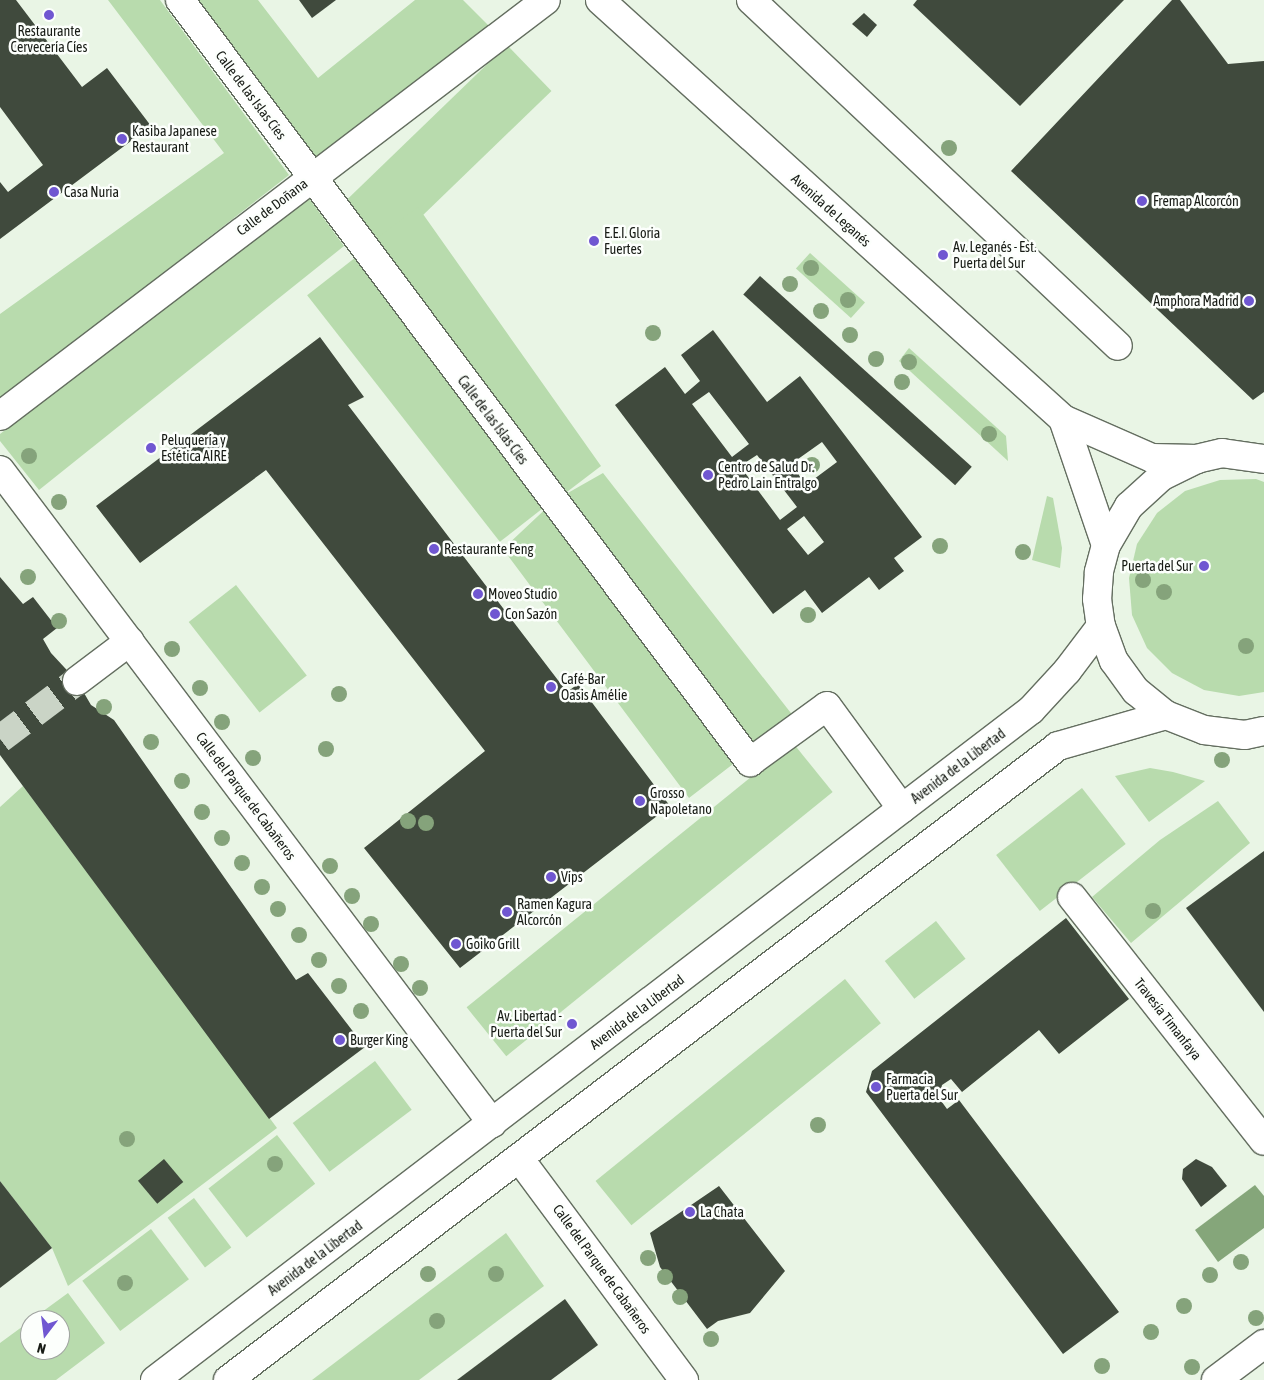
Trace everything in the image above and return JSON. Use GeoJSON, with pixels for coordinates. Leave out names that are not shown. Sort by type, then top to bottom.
{"type":"FeatureCollection","features":[{"type":"Feature","properties":{"kind":"street","name":"Calle de las Islas Cíes"},"geometry":{"type":"LineString","coordinates":[[180,0],[750,762],[827,706],[902,809]]}},
{"type":"Feature","properties":{"kind":"street","name":"Calle de Doñana"},"geometry":{"type":"LineString","coordinates":[[0,416],[311,177],[546,0]]}},
{"type":"Feature","properties":{"kind":"street","name":"Avenida de Leganés"},"geometry":{"type":"LineString","coordinates":[[600,0],[1063,419],[1152,458],[1197,459]]}},
{"type":"Feature","properties":{"kind":"street"},"geometry":{"type":"LineString","coordinates":[[751,0],[1118,346]]}},
{"type":"Feature","properties":{"kind":"street","name":"Avenida de Leganés"},"geometry":{"type":"LineString","coordinates":[[1063,419],[1106,545]]}},
{"type":"Feature","properties":{"kind":"street"},"geometry":{"type":"LineString","coordinates":[[1264,459],[1222,453],[1197,459],[1162,476],[1129,506],[1106,545],[1099,572],[1097,599],[1101,626],[1114,661],[1136,691],[1166,715],[1204,730],[1245,735],[1264,731]]}},
{"type":"Feature","properties":{"kind":"street","name":"Calle del Parque de Cabañeros"},"geometry":{"type":"LineString","coordinates":[[0,470],[492,1123]]}},
{"type":"Feature","properties":{"kind":"street","name":"Avenida de la Libertad"},"geometry":{"type":"LineString","coordinates":[[155,1380],[1031,710],[1067,671],[1101,626]]}},
{"type":"Feature","properties":{"kind":"street"},"geometry":{"type":"LineString","coordinates":[[76,682],[130,641]]}},
{"type":"Feature","properties":{"kind":"street"},"geometry":{"type":"LineString","coordinates":[[228,1380],[1058,746],[1166,715]]}},
{"type":"Feature","properties":{"kind":"street","name":"Travesía Timanfaya"},"geometry":{"type":"LineString","coordinates":[[1072,897],[1264,1141]]}},
{"type":"Feature","properties":{"kind":"street","name":"Calle del Parque de Cabañeros"},"geometry":{"type":"LineString","coordinates":[[519,1158],[684,1380]]}},
{"type":"Feature","properties":{"kind":"street"},"geometry":{"type":"LineString","coordinates":[[1216,1380],[1264,1344]]}},
{"type":"Feature","properties":{"kind":"shaded area"},"geometry":{"type":"Polygon","coordinates":[[[108,0],[160,0],[289,175],[0,400],[0,314],[224,153],[108,0]]]}},
{"type":"Feature","properties":{"kind":"shaded area"},"geometry":{"type":"Polygon","coordinates":[[[192,0],[258,0],[318,78],[415,0],[463,0],[489,26],[371,132],[314,158],[192,0]]]}},
{"type":"Feature","properties":{"kind":"shaded area"},"geometry":{"type":"Polygon","coordinates":[[[507,45],[551,91],[388,249],[344,203],[507,45]]]}},
{"type":"Feature","properties":{"kind":"shaded area"},"geometry":{"type":"Polygon","coordinates":[[[308,197],[344,246],[39,490],[0,441],[0,434],[308,197]]]}},
{"type":"Feature","properties":{"kind":"shaded area"},"geometry":{"type":"Polygon","coordinates":[[[418,207],[601,466],[559,498],[603,473],[794,717],[689,798],[503,549],[554,501],[364,248],[418,207]]]}},
{"type":"Feature","properties":{"kind":"shaded area"},"geometry":{"type":"Polygon","coordinates":[[[810,253],[865,303],[851,318],[796,269],[810,253]]]}},
{"type":"Feature","properties":{"kind":"shaded area"},"geometry":{"type":"Polygon","coordinates":[[[356,257],[549,504],[500,542],[307,295],[356,257]]]}},
{"type":"Feature","properties":{"kind":"shaded area"},"geometry":{"type":"Polygon","coordinates":[[[909,348],[1006,436],[1008,461],[899,361],[909,348]]]}},
{"type":"Feature","properties":{"kind":"shaded area"},"geometry":{"type":"Polygon","coordinates":[[[1256,479],[1264,482],[1264,692],[1239,696],[1204,690],[1172,673],[1147,648],[1132,615],[1129,578],[1137,544],[1157,513],[1185,491],[1220,480],[1256,479]]]}},
{"type":"Feature","properties":{"kind":"shaded area"},"geometry":{"type":"Polygon","coordinates":[[[1047,496],[1053,498],[1062,548],[1060,568],[1032,560],[1047,496]]]}},
{"type":"Feature","properties":{"kind":"shaded area"},"geometry":{"type":"Polygon","coordinates":[[[236,585],[307,676],[260,713],[189,622],[236,585]]]}},
{"type":"Feature","properties":{"kind":"shaded area"},"geometry":{"type":"Polygon","coordinates":[[[793,743],[833,792],[506,1056],[467,1007],[793,743]]]}},
{"type":"Feature","properties":{"kind":"shaded area"},"geometry":{"type":"Polygon","coordinates":[[[1150,768],[1205,781],[1149,822],[1115,776],[1150,768]]]}},
{"type":"Feature","properties":{"kind":"shaded area"},"geometry":{"type":"Polygon","coordinates":[[[23,786],[277,1128],[68,1286],[52,1248],[0,1181],[0,807],[23,786]]]}},
{"type":"Feature","properties":{"kind":"shaded area"},"geometry":{"type":"Polygon","coordinates":[[[1082,788],[1126,844],[1040,911],[996,855],[1082,788]]]}},
{"type":"Feature","properties":{"kind":"shaded area"},"geometry":{"type":"Polygon","coordinates":[[[1218,801],[1250,843],[1131,943],[1092,897],[1160,840],[1218,801]]]}},
{"type":"Feature","properties":{"kind":"shaded area"},"geometry":{"type":"Polygon","coordinates":[[[936,921],[966,959],[914,999],[885,961],[936,921]]]}},
{"type":"Feature","properties":{"kind":"shaded area"},"geometry":{"type":"Polygon","coordinates":[[[845,979],[881,1023],[631,1225],[596,1181],[845,979]]]}},
{"type":"Feature","properties":{"kind":"shaded area"},"geometry":{"type":"Polygon","coordinates":[[[375,1061],[412,1110],[329,1172],[293,1123],[375,1061]]]}},
{"type":"Feature","properties":{"kind":"shaded area"},"geometry":{"type":"Polygon","coordinates":[[[277,1135],[315,1184],[247,1237],[208,1189],[277,1135]]]}},
{"type":"Feature","properties":{"kind":"shaded area"},"geometry":{"type":"Polygon","coordinates":[[[1255,1185],[1264,1196],[1264,1228],[1218,1262],[1195,1230],[1255,1185]]]}},
{"type":"Feature","properties":{"kind":"shaded area"},"geometry":{"type":"Polygon","coordinates":[[[194,1198],[231,1248],[205,1267],[168,1218],[194,1198]]]}},
{"type":"Feature","properties":{"kind":"shaded area"},"geometry":{"type":"Polygon","coordinates":[[[151,1229],[189,1279],[120,1331],[82,1281],[151,1229]]]}},
{"type":"Feature","properties":{"kind":"shaded area"},"geometry":{"type":"Polygon","coordinates":[[[506,1233],[544,1286],[419,1380],[312,1380],[506,1233]]]}},
{"type":"Feature","properties":{"kind":"shaded area"},"geometry":{"type":"Polygon","coordinates":[[[68,1293],[105,1343],[56,1380],[0,1380],[0,1343],[20,1328],[20,1360],[70,1360],[70,1310],[45,1310],[68,1293]]]}},
{"type":"Feature","properties":{"kind":"building"},"geometry":{"type":"Polygon","coordinates":[[[0,0],[16,0],[82,87],[107,68],[151,126],[0,239],[0,182],[8,192],[43,165],[0,107],[0,0]]]}},
{"type":"Feature","properties":{"kind":"building"},"geometry":{"type":"Polygon","coordinates":[[[299,0],[336,0],[312,18],[299,0]]]}},
{"type":"Feature","properties":{"kind":"building"},"geometry":{"type":"Polygon","coordinates":[[[917,0],[1124,0],[1020,106],[913,5],[917,0]]]}},
{"type":"Feature","properties":{"kind":"building"},"geometry":{"type":"Polygon","coordinates":[[[1172,0],[1180,0],[1228,64],[1264,61],[1264,392],[1253,400],[1011,171],[1172,0]]]}},
{"type":"Feature","properties":{"kind":"building"},"geometry":{"type":"Polygon","coordinates":[[[864,13],[877,25],[867,37],[852,24],[864,13]]]}},
{"type":"Feature","properties":{"kind":"building"},"geometry":{"type":"Polygon","coordinates":[[[760,276],[972,467],[955,485],[743,295],[760,276]]]}},
{"type":"Feature","properties":{"kind":"building","name":"Centro de Salud Dr. Pedro Lain Entralgo"},"geometry":{"type":"Polygon","coordinates":[[[713,330],[767,402],[800,376],[922,537],[894,558],[904,571],[879,590],[869,577],[822,613],[805,590],[773,614],[615,405],[665,367],[685,394],[700,381],[681,355],[713,330]],[[709,392],[692,404],[732,457],[749,444],[709,392]],[[822,442],[791,464],[806,485],[837,462],[822,442]],[[757,455],[740,466],[780,520],[797,507],[757,455]],[[804,516],[787,529],[808,555],[824,542],[804,516]]]}},
{"type":"Feature","properties":{"kind":"building"},"geometry":{"type":"Polygon","coordinates":[[[320,337],[364,397],[348,405],[567,692],[578,684],[670,806],[460,968],[364,848],[485,751],[266,470],[140,563],[96,506],[320,337]]]}},
{"type":"Feature","properties":{"kind":"building"},"geometry":{"type":"Polygon","coordinates":[[[0,577],[23,604],[33,597],[57,628],[43,639],[51,653],[77,681],[91,705],[114,720],[296,980],[308,973],[365,1047],[269,1119],[0,755],[0,577]]]}},
{"type":"Feature","properties":{"kind":"building"},"geometry":{"type":"Polygon","coordinates":[[[1264,851],[1264,1012],[1186,908],[1264,851]]]}},
{"type":"Feature","properties":{"kind":"building"},"geometry":{"type":"Polygon","coordinates":[[[1066,918],[1129,999],[1059,1054],[1039,1030],[962,1092],[951,1079],[942,1085],[939,1098],[947,1109],[959,1100],[1119,1312],[1063,1354],[866,1092],[872,1071],[1066,918]]]}},
{"type":"Feature","properties":{"kind":"building"},"geometry":{"type":"Polygon","coordinates":[[[164,1159],[183,1182],[157,1204],[138,1181],[164,1159]]]}},
{"type":"Feature","properties":{"kind":"building"},"geometry":{"type":"Polygon","coordinates":[[[1196,1159],[1212,1167],[1227,1186],[1201,1207],[1182,1179],[1183,1169],[1196,1159]]]}},
{"type":"Feature","properties":{"kind":"building"},"geometry":{"type":"Polygon","coordinates":[[[0,1181],[52,1248],[0,1288],[0,1181]]]}},
{"type":"Feature","properties":{"kind":"building"},"geometry":{"type":"Polygon","coordinates":[[[719,1186],[785,1271],[750,1313],[718,1321],[707,1329],[660,1267],[650,1233],[719,1186]]]}},
{"type":"Feature","properties":{"kind":"building"},"geometry":{"type":"Polygon","coordinates":[[[565,1299],[598,1345],[551,1380],[457,1380],[565,1299]]]}},
{"type":"Feature","properties":{"kind":"tunnel"},"geometry":{"type":"LineString","coordinates":[[0,739],[77,681]]}},
{"type":"Feature","properties":{"kind":"place","name":"Restaurante Cervecería Cíes"},"geometry":{"type":"Point","coordinates":[49,15]}},
{"type":"Feature","properties":{"kind":"place","name":"Kasiba Japanese Restaurant"},"geometry":{"type":"Point","coordinates":[122,139]}},
{"type":"Feature","properties":{"kind":"place","name":"Casa Nuria"},"geometry":{"type":"Point","coordinates":[54,192]}},
{"type":"Feature","properties":{"kind":"place","name":"Fremap Alcorcón"},"geometry":{"type":"Point","coordinates":[1142,201]}},
{"type":"Feature","properties":{"kind":"place","name":"E.E.I. Gloria Fuertes"},"geometry":{"type":"Point","coordinates":[594,241]}},
{"type":"Feature","properties":{"kind":"place","name":"Av. Leganés - Est. Puerta del Sur"},"geometry":{"type":"Point","coordinates":[943,255]}},
{"type":"Feature","properties":{"kind":"place","name":"Amphora Madrid"},"geometry":{"type":"Point","coordinates":[1249,301]}},
{"type":"Feature","properties":{"kind":"place","name":"Peluquería y Estética AIRE"},"geometry":{"type":"Point","coordinates":[151,448]}},
{"type":"Feature","properties":{"kind":"place","name":"Centro de Salud Dr. Pedro Lain Entralgo"},"geometry":{"type":"Point","coordinates":[708,475]}},
{"type":"Feature","properties":{"kind":"place","name":"Restaurante Feng"},"geometry":{"type":"Point","coordinates":[434,549]}},
{"type":"Feature","properties":{"kind":"place","name":"Puerta del Sur"},"geometry":{"type":"Point","coordinates":[1204,566]}},
{"type":"Feature","properties":{"kind":"place","name":"Moveo Studio"},"geometry":{"type":"Point","coordinates":[478,594]}},
{"type":"Feature","properties":{"kind":"place","name":"Con Sazón"},"geometry":{"type":"Point","coordinates":[495,614]}},
{"type":"Feature","properties":{"kind":"place","name":"Café-Bar Oasis Amélie"},"geometry":{"type":"Point","coordinates":[551,687]}},
{"type":"Feature","properties":{"kind":"place","name":"Grosso Napoletano"},"geometry":{"type":"Point","coordinates":[640,801]}},
{"type":"Feature","properties":{"kind":"place","name":"Vips"},"geometry":{"type":"Point","coordinates":[551,877]}},
{"type":"Feature","properties":{"kind":"place","name":"Ramen Kagura Alcorcón"},"geometry":{"type":"Point","coordinates":[507,912]}},
{"type":"Feature","properties":{"kind":"place","name":"Goiko Grill"},"geometry":{"type":"Point","coordinates":[456,944]}},
{"type":"Feature","properties":{"kind":"place","name":"Av. Libertad - Puerta del Sur"},"geometry":{"type":"Point","coordinates":[572,1024]}},
{"type":"Feature","properties":{"kind":"place","name":"Burger King"},"geometry":{"type":"Point","coordinates":[340,1040]}},
{"type":"Feature","properties":{"kind":"place","name":"Farmacia Puerta del Sur"},"geometry":{"type":"Point","coordinates":[876,1087]}},
{"type":"Feature","properties":{"kind":"place","name":"La Chata"},"geometry":{"type":"Point","coordinates":[690,1212]}}]}
